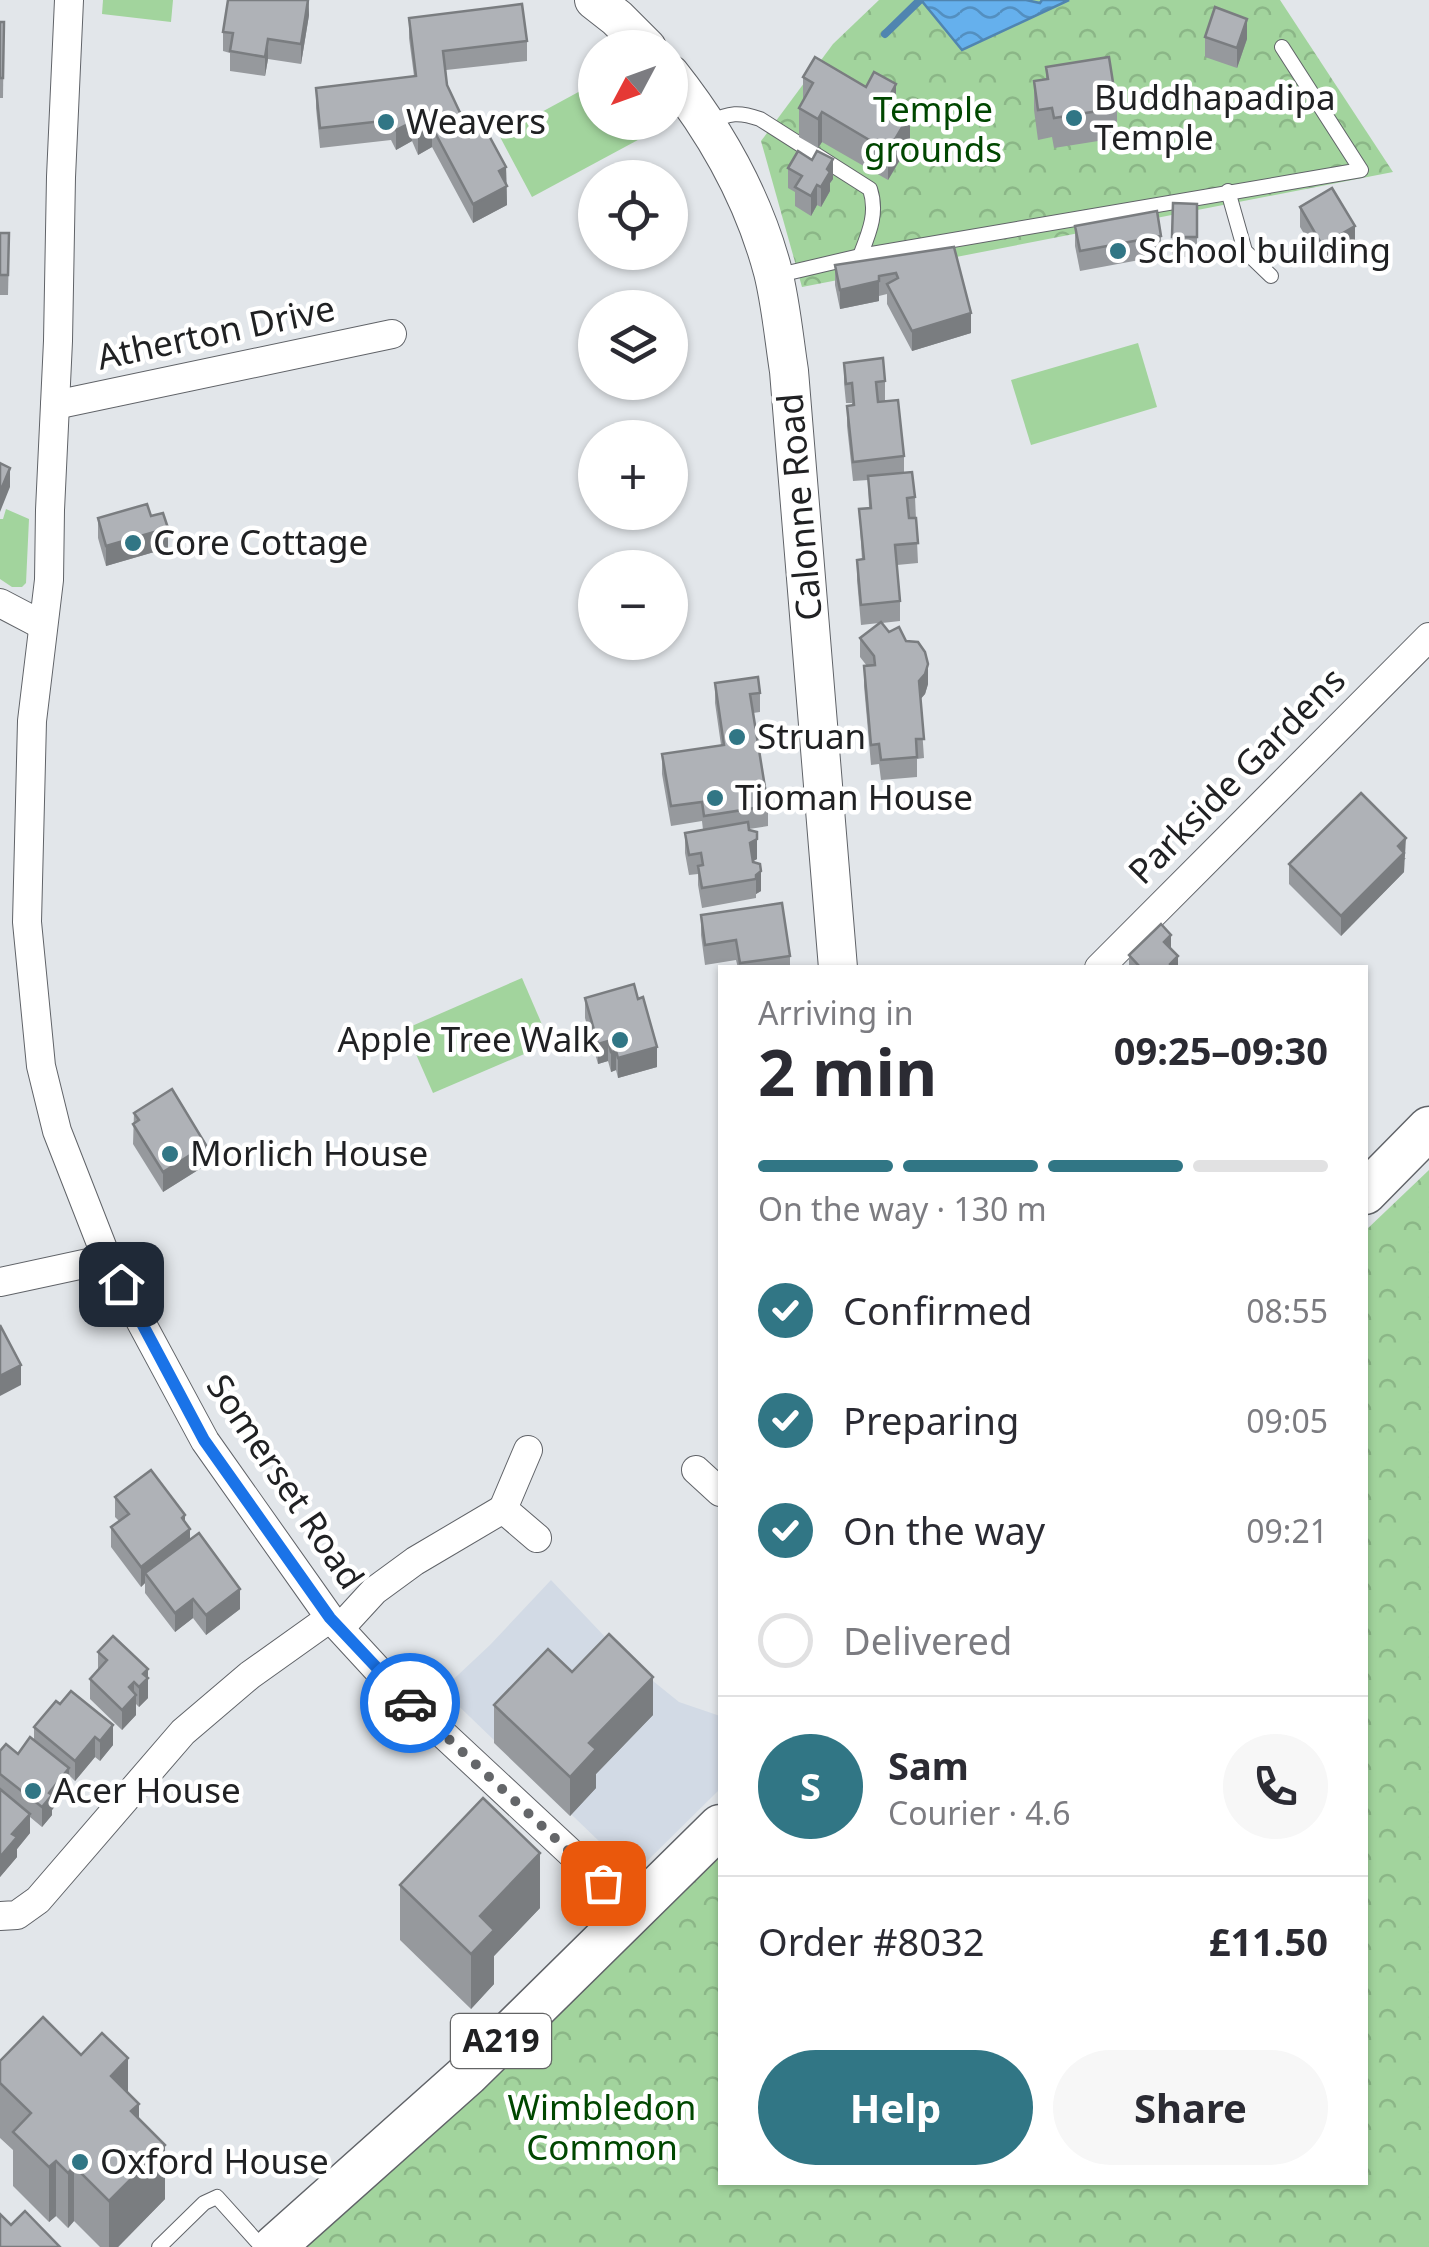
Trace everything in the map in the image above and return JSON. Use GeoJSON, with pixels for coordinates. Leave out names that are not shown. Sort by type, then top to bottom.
{"type":"FeatureCollection","features":[{"type":"Feature","properties":{"kind":"main road"},"geometry":{"type":"LineString","coordinates":[[1368,1189],[1429,1128]]}},
{"type":"Feature","properties":{"kind":"main road","name":"A219"},"geometry":{"type":"LineString","coordinates":[[274,2247],[468,2074],[718,1828]]}},
{"type":"Feature","properties":{"kind":"street","name":"Somerset Road"},"geometry":{"type":"LineString","coordinates":[[69,0],[49,580],[32,721],[27,922],[41,1066],[57,1131],[107,1258],[204,1440],[335,1623],[400,1694],[632,1910]]}},
{"type":"Feature","properties":{"kind":"street"},"geometry":{"type":"LineString","coordinates":[[594,0],[629,30]]}},
{"type":"Feature","properties":{"kind":"street","name":"Calonne Road"},"geometry":{"type":"LineString","coordinates":[[688,98],[707,124],[738,182],[761,233],[774,276],[789,372],[838,965]]}},
{"type":"Feature","properties":{"kind":"street","name":"Atherton Drive"},"geometry":{"type":"LineString","coordinates":[[55,406],[392,334]]}},
{"type":"Feature","properties":{"kind":"street"},"geometry":{"type":"LineString","coordinates":[[0,603],[42,625]]}},
{"type":"Feature","properties":{"kind":"street","name":"Parkside Gardens"},"geometry":{"type":"LineString","coordinates":[[1102,965],[1429,637]]}},
{"type":"Feature","properties":{"kind":"street"},"geometry":{"type":"LineString","coordinates":[[0,1282],[107,1258]]}},
{"type":"Feature","properties":{"kind":"street"},"geometry":{"type":"LineString","coordinates":[[0,1916],[17,1916],[38,1900],[183,1732],[250,1675],[335,1623],[415,1561],[502,1509],[528,1450]]}},
{"type":"Feature","properties":{"kind":"street"},"geometry":{"type":"LineString","coordinates":[[696,1470],[718,1490]]}},
{"type":"Feature","properties":{"kind":"street"},"geometry":{"type":"LineString","coordinates":[[502,1509],[537,1538]]}},
{"type":"Feature","properties":{"kind":"lane"},"geometry":{"type":"LineString","coordinates":[[774,276],[860,256],[1360,170],[1282,47]]}},
{"type":"Feature","properties":{"kind":"lane"},"geometry":{"type":"LineString","coordinates":[[707,124],[726,114],[741,112],[760,119],[870,189],[875,204],[872,226],[860,256]]}},
{"type":"Feature","properties":{"kind":"lane"},"geometry":{"type":"LineString","coordinates":[[1228,191],[1245,250],[1270,276]]}},
{"type":"Feature","properties":{"kind":"lane"},"geometry":{"type":"LineString","coordinates":[[158,2247],[204,2203],[217,2197],[262,2247]]}},
{"type":"Feature","properties":{"kind":"shaded area"},"geometry":{"type":"Polygon","coordinates":[[[551,1580],[627,1660],[679,1702],[718,1715],[718,1791],[636,1872],[628,1869],[442,1690],[551,1580]]]}},
{"type":"Feature","properties":{"kind":"green space"},"geometry":{"type":"Polygon","coordinates":[[[103,0],[173,0],[171,22],[102,14],[103,0]]]}},
{"type":"Feature","properties":{"kind":"green space","name":"Temple grounds"},"geometry":{"type":"Polygon","coordinates":[[[879,0],[1280,0],[1393,172],[802,287],[761,141],[833,44],[879,0]]]}},
{"type":"Feature","properties":{"kind":"green space"},"geometry":{"type":"Polygon","coordinates":[[[578,92],[578,140],[638,140],[601,160],[578,160],[578,172],[532,197],[499,135],[578,92]]]}},
{"type":"Feature","properties":{"kind":"green space"},"geometry":{"type":"Polygon","coordinates":[[[1138,343],[1157,407],[1031,445],[1011,380],[1138,343]]]}},
{"type":"Feature","properties":{"kind":"green space"},"geometry":{"type":"Polygon","coordinates":[[[6,509],[29,519],[26,583],[22,587],[12,587],[0,579],[0,519],[6,509]]]}},
{"type":"Feature","properties":{"kind":"green space"},"geometry":{"type":"Polygon","coordinates":[[[522,978],[550,1043],[433,1093],[405,1029],[522,978]]]}},
{"type":"Feature","properties":{"kind":"green space","name":"Wimbledon Common"},"geometry":{"type":"Polygon","coordinates":[[[1429,1170],[1429,2247],[307,2247],[718,1852],[718,2185],[1368,2185],[1368,1228],[1429,1170]]]}},
{"type":"Feature","properties":{"kind":"water"},"geometry":{"type":"Polygon","coordinates":[[[921,0],[1040,3],[1069,0],[962,50],[921,0]]]}},
{"type":"Feature","properties":{"kind":"building"},"geometry":{"type":"Polygon","coordinates":[[[228,0],[308,0],[301,44],[268,39],[265,57],[230,51],[233,33],[223,32],[228,0]]]}},
{"type":"Feature","properties":{"kind":"building","name":"Weavers"},"geometry":{"type":"Polygon","coordinates":[[[522,4],[527,41],[443,51],[447,85],[463,119],[471,115],[479,131],[487,132],[506,167],[499,171],[507,186],[473,204],[432,127],[418,135],[412,122],[396,130],[391,120],[320,128],[316,88],[416,76],[409,18],[522,4]]]}},
{"type":"Feature","properties":{"kind":"building"},"geometry":{"type":"Polygon","coordinates":[[[1215,7],[1247,19],[1237,48],[1205,37],[1215,7]]]}},
{"type":"Feature","properties":{"kind":"building"},"geometry":{"type":"Polygon","coordinates":[[[0,22],[4,22],[3,78],[0,78],[0,22]]]}},
{"type":"Feature","properties":{"kind":"building"},"geometry":{"type":"Polygon","coordinates":[[[815,57],[866,87],[874,72],[896,84],[887,101],[910,114],[888,151],[822,112],[818,119],[799,108],[813,83],[803,77],[815,57]]]}},
{"type":"Feature","properties":{"kind":"building"},"geometry":{"type":"Polygon","coordinates":[[[1109,57],[1117,108],[1054,118],[1052,108],[1038,110],[1034,81],[1048,79],[1046,67],[1109,57]]]}},
{"type":"Feature","properties":{"kind":"building"},"geometry":{"type":"Polygon","coordinates":[[[798,151],[812,160],[817,151],[833,159],[827,169],[830,172],[811,196],[795,187],[802,176],[788,168],[798,151]]]}},
{"type":"Feature","properties":{"kind":"building"},"geometry":{"type":"Polygon","coordinates":[[[1332,188],[1355,226],[1322,245],[1300,207],[1332,188]]]}},
{"type":"Feature","properties":{"kind":"building"},"geometry":{"type":"Polygon","coordinates":[[[1173,203],[1197,204],[1197,237],[1172,237],[1173,203]]]}},
{"type":"Feature","properties":{"kind":"building"},"geometry":{"type":"Polygon","coordinates":[[[1157,211],[1161,236],[1080,251],[1075,226],[1157,211]]]}},
{"type":"Feature","properties":{"kind":"building"},"geometry":{"type":"Polygon","coordinates":[[[0,233],[9,233],[8,275],[0,275],[0,233]]]}},
{"type":"Feature","properties":{"kind":"building"},"geometry":{"type":"Polygon","coordinates":[[[954,247],[971,313],[912,331],[887,284],[898,278],[896,273],[840,290],[835,265],[954,247]]]}},
{"type":"Feature","properties":{"kind":"building"},"geometry":{"type":"Polygon","coordinates":[[[883,358],[885,381],[876,382],[878,402],[898,400],[904,456],[853,462],[847,406],[854,405],[852,383],[846,384],[844,363],[883,358]]]}},
{"type":"Feature","properties":{"kind":"building"},"geometry":{"type":"Polygon","coordinates":[[[0,463],[10,468],[0,492],[0,463]]]}},
{"type":"Feature","properties":{"kind":"building"},"geometry":{"type":"Polygon","coordinates":[[[912,472],[915,497],[907,498],[909,518],[916,518],[918,543],[895,545],[900,601],[861,605],[857,560],[864,559],[859,509],[871,508],[868,476],[912,472]]]}},
{"type":"Feature","properties":{"kind":"building"},"geometry":{"type":"Polygon","coordinates":[[[147,504],[151,516],[163,513],[168,528],[106,546],[98,518],[147,504]]]}},
{"type":"Feature","properties":{"kind":"building"},"geometry":{"type":"Polygon","coordinates":[[[881,622],[889,632],[899,627],[906,641],[918,642],[925,652],[928,664],[919,681],[924,739],[916,739],[917,757],[881,760],[879,744],[871,745],[864,666],[875,665],[874,656],[860,638],[881,622]]]}},
{"type":"Feature","properties":{"kind":"building"},"geometry":{"type":"Polygon","coordinates":[[[758,677],[760,693],[750,694],[768,806],[704,816],[702,802],[671,806],[662,754],[724,745],[715,683],[758,677]]]}},
{"type":"Feature","properties":{"kind":"building"},"geometry":{"type":"Polygon","coordinates":[[[1361,793],[1406,838],[1398,846],[1404,853],[1341,916],[1289,864],[1361,793]]]}},
{"type":"Feature","properties":{"kind":"building"},"geometry":{"type":"Polygon","coordinates":[[[748,822],[749,830],[757,832],[757,839],[750,843],[753,862],[760,864],[756,879],[702,888],[698,866],[703,865],[701,853],[689,855],[685,833],[748,822]]]}},
{"type":"Feature","properties":{"kind":"building"},"geometry":{"type":"Polygon","coordinates":[[[782,903],[790,956],[740,963],[736,940],[705,945],[701,915],[782,903]]]}},
{"type":"Feature","properties":{"kind":"building"},"geometry":{"type":"Polygon","coordinates":[[[1161,924],[1171,935],[1164,942],[1178,956],[1171,965],[1138,965],[1129,955],[1161,924]]]}},
{"type":"Feature","properties":{"kind":"building","name":"Apple Tree Walk"},"geometry":{"type":"Polygon","coordinates":[[[634,984],[638,999],[643,997],[657,1047],[618,1058],[608,1041],[598,1044],[585,998],[634,984]]]}},
{"type":"Feature","properties":{"kind":"building","name":"Morlich House"},"geometry":{"type":"Polygon","coordinates":[[[172,1089],[206,1145],[163,1172],[133,1124],[139,1120],[134,1113],[172,1089]]]}},
{"type":"Feature","properties":{"kind":"building"},"geometry":{"type":"Polygon","coordinates":[[[0,1325],[21,1365],[0,1376],[0,1325]]]}},
{"type":"Feature","properties":{"kind":"building"},"geometry":{"type":"Polygon","coordinates":[[[151,1470],[185,1515],[182,1518],[190,1529],[141,1567],[111,1527],[129,1514],[115,1497],[151,1470]]]}},
{"type":"Feature","properties":{"kind":"building"},"geometry":{"type":"Polygon","coordinates":[[[199,1533],[240,1589],[206,1615],[193,1599],[175,1613],[145,1573],[199,1533]]]}},
{"type":"Feature","properties":{"kind":"building"},"geometry":{"type":"Polygon","coordinates":[[[609,1634],[653,1677],[589,1743],[596,1749],[570,1777],[494,1705],[548,1649],[572,1672],[609,1634]]]}},
{"type":"Feature","properties":{"kind":"building"},"geometry":{"type":"Polygon","coordinates":[[[113,1636],[148,1669],[143,1674],[148,1678],[139,1687],[134,1682],[129,1687],[136,1695],[122,1710],[90,1679],[107,1660],[98,1652],[113,1636]]]}},
{"type":"Feature","properties":{"kind":"building"},"geometry":{"type":"Polygon","coordinates":[[[71,1691],[113,1725],[100,1741],[95,1737],[75,1761],[34,1727],[56,1701],[60,1704],[71,1691]]]}},
{"type":"Feature","properties":{"kind":"building"},"geometry":{"type":"Polygon","coordinates":[[[30,1737],[69,1768],[42,1807],[0,1774],[0,1751],[6,1744],[18,1754],[30,1737]]]}},
{"type":"Feature","properties":{"kind":"building"},"geometry":{"type":"Polygon","coordinates":[[[0,1789],[30,1814],[12,1834],[17,1837],[0,1857],[0,1789]]]}},
{"type":"Feature","properties":{"kind":"building"},"geometry":{"type":"Polygon","coordinates":[[[483,1798],[540,1853],[480,1916],[494,1930],[471,1954],[400,1885],[483,1798]]]}},
{"type":"Feature","properties":{"kind":"building"},"geometry":{"type":"Polygon","coordinates":[[[43,2017],[81,2055],[102,2033],[128,2058],[111,2076],[139,2104],[131,2111],[165,2145],[109,2201],[74,2166],[68,2173],[56,2161],[49,2167],[13,2132],[31,2113],[0,2083],[0,2061],[43,2017]]]}},
{"type":"Feature","properties":{"kind":"building"},"geometry":{"type":"Polygon","coordinates":[[[25,2211],[60,2247],[0,2247],[0,2214],[11,2225],[25,2211]]]}},
{"type":"Feature","properties":{"kind":"waterway"},"geometry":{"type":"LineString","coordinates":[[885,34],[920,0]]}},
{"type":"Feature","properties":{"kind":"way so far"},"geometry":{"type":"LineString","coordinates":[[410,1703],[603,1883]]}},
{"type":"Feature","properties":{"kind":"place","name":"Buddhapadipa Temple"},"geometry":{"type":"Point","coordinates":[1074,118]}},
{"type":"Feature","properties":{"kind":"place","name":"Weavers"},"geometry":{"type":"Point","coordinates":[386,122]}},
{"type":"Feature","properties":{"kind":"place","name":"School building"},"geometry":{"type":"Point","coordinates":[1118,251]}},
{"type":"Feature","properties":{"kind":"place","name":"Core Cottage"},"geometry":{"type":"Point","coordinates":[133,543]}},
{"type":"Feature","properties":{"kind":"place","name":"Struan"},"geometry":{"type":"Point","coordinates":[737,737]}},
{"type":"Feature","properties":{"kind":"place","name":"Tioman House"},"geometry":{"type":"Point","coordinates":[715,798]}},
{"type":"Feature","properties":{"kind":"place","name":"Apple Tree Walk"},"geometry":{"type":"Point","coordinates":[620,1040]}},
{"type":"Feature","properties":{"kind":"place","name":"Morlich House"},"geometry":{"type":"Point","coordinates":[170,1154]}},
{"type":"Feature","properties":{"kind":"place","name":"Acer House"},"geometry":{"type":"Point","coordinates":[33,1791]}},
{"type":"Feature","properties":{"kind":"place","name":"Oxford House"},"geometry":{"type":"Point","coordinates":[80,2162]}},
{"type":"Feature","properties":{"kind":"route"},"geometry":{"type":"LineString","coordinates":[[121,1284],[204,1440],[330,1618],[410,1703]]}}]}
